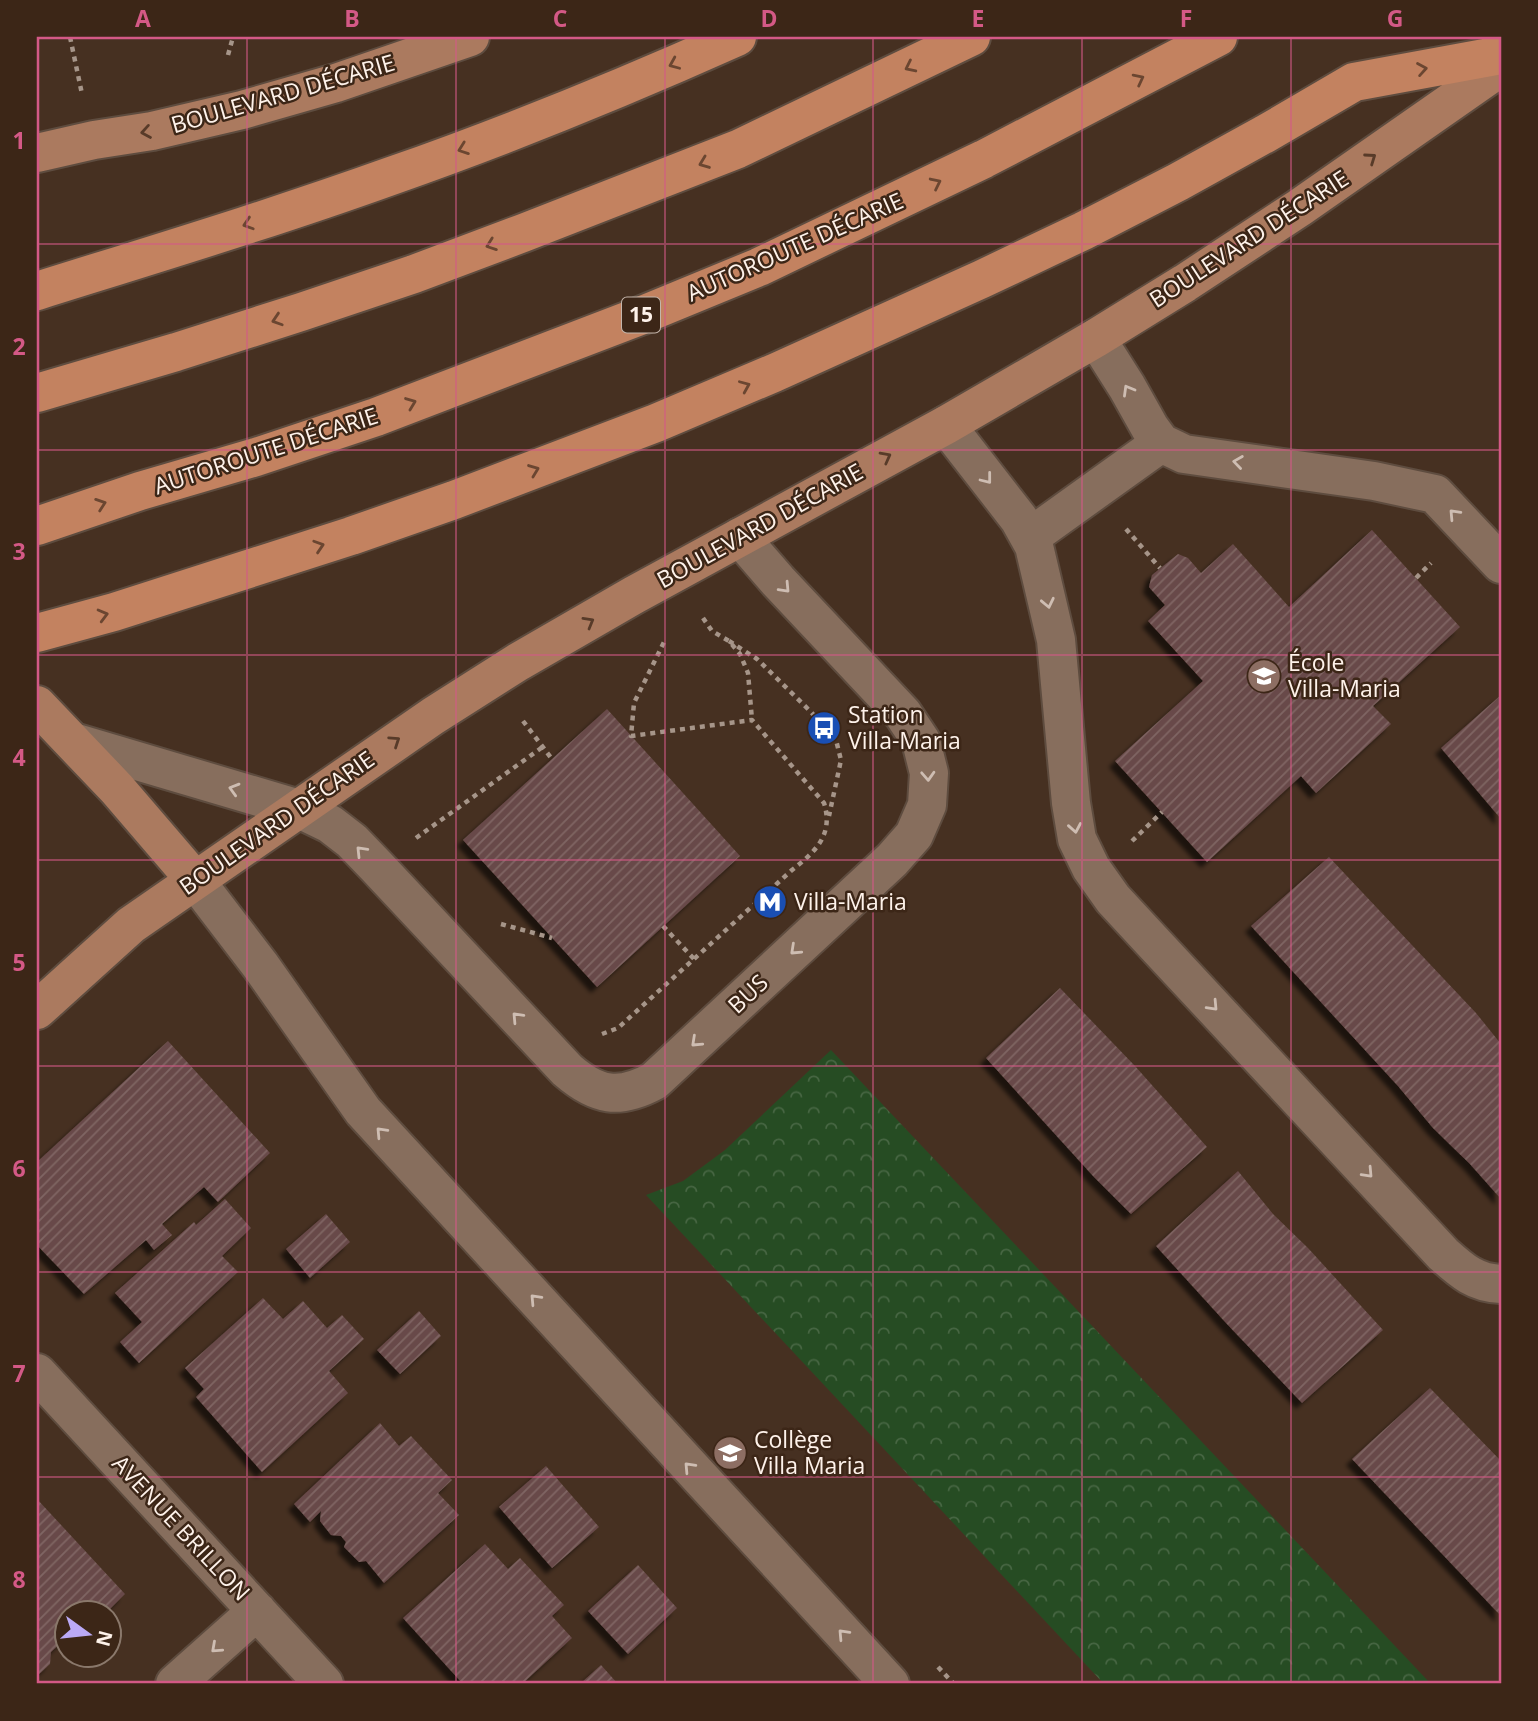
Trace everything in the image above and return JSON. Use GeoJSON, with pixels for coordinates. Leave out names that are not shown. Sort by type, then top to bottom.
{"type":"FeatureCollection","features":[{"type":"Feature","properties":{"kind":"highway"},"geometry":{"type":"LineString","coordinates":[[37,291],[190,244],[391,176],[596,97],[737,37]]}},
{"type":"Feature","properties":{"kind":"highway"},"geometry":{"type":"LineString","coordinates":[[37,393],[301,312],[523,233],[738,149],[971,37]]}},
{"type":"Feature","properties":{"kind":"highway","name":"AUTOROUTE DÉCARIE"},"geometry":{"type":"LineString","coordinates":[[37,526],[376,416],[627,321],[759,267],[984,159],[1217,37]]}},
{"type":"Feature","properties":{"kind":"highway"},"geometry":{"type":"LineString","coordinates":[[37,633],[126,608],[364,531],[656,424],[1032,255],[1178,182],[1354,82],[1501,55]]}},
{"type":"Feature","properties":{"kind":"main road","name":"BOULEVARD DÉCARIE"},"geometry":{"type":"LineString","coordinates":[[37,153],[242,110],[336,83],[470,37]]}},
{"type":"Feature","properties":{"kind":"main road","name":"BOULEVARD DÉCARIE"},"geometry":{"type":"LineString","coordinates":[[37,1010],[131,925],[433,716],[519,662],[946,425],[1185,284],[1501,67]]}},
{"type":"Feature","properties":{"kind":"main road"},"geometry":{"type":"LineString","coordinates":[[37,705],[117,789],[195,880]]}},
{"type":"Feature","properties":{"kind":"street","name":"BOULEVARD DÉCARIE"},"geometry":{"type":"LineString","coordinates":[[37,145],[94,140]]}},
{"type":"Feature","properties":{"kind":"street"},"geometry":{"type":"LineString","coordinates":[[1096,338],[1161,443],[1184,454],[1374,481],[1435,494],[1501,564]]}},
{"type":"Feature","properties":{"kind":"street"},"geometry":{"type":"LineString","coordinates":[[946,425],[1019,519],[1034,545],[1056,639],[1071,803],[1077,839],[1091,868],[1113,899],[1443,1254],[1462,1270],[1485,1283],[1501,1284]]}},
{"type":"Feature","properties":{"kind":"street"},"geometry":{"type":"LineString","coordinates":[[1030,537],[1161,443]]}},
{"type":"Feature","properties":{"kind":"street","name":"BUS"},"geometry":{"type":"LineString","coordinates":[[73,743],[299,808],[330,824],[352,841],[582,1083],[599,1091],[618,1094],[637,1090],[654,1081],[892,860],[914,835],[927,805],[929,773],[924,752],[921,741],[903,713],[740,537]]}},
{"type":"Feature","properties":{"kind":"street"},"geometry":{"type":"LineString","coordinates":[[195,880],[260,965],[363,1111],[890,1684]]}},
{"type":"Feature","properties":{"kind":"street","name":"AVENUE BRILLON"},"geometry":{"type":"LineString","coordinates":[[37,1373],[324,1684]]}},
{"type":"Feature","properties":{"kind":"street"},"geometry":{"type":"LineString","coordinates":[[175,1684],[257,1611]]}},
{"type":"Feature","properties":{"kind":"path"},"geometry":{"type":"LineString","coordinates":[[70,37],[80,87]]}},
{"type":"Feature","properties":{"kind":"path"},"geometry":{"type":"LineString","coordinates":[[228,55],[233,37]]}},
{"type":"Feature","properties":{"kind":"path"},"geometry":{"type":"LineString","coordinates":[[1125,527],[1160,568]]}},
{"type":"Feature","properties":{"kind":"path"},"geometry":{"type":"LineString","coordinates":[[594,1032],[604,1034],[618,1028],[813,854],[823,837],[841,760],[836,740],[757,659],[712,631],[703,618]]}},
{"type":"Feature","properties":{"kind":"path"},"geometry":{"type":"LineString","coordinates":[[666,638],[634,703],[631,736],[752,720]]}},
{"type":"Feature","properties":{"kind":"path"},"geometry":{"type":"LineString","coordinates":[[729,641],[740,654],[748,673],[752,720],[824,803],[828,817]]}},
{"type":"Feature","properties":{"kind":"path"},"geometry":{"type":"LineString","coordinates":[[523,721],[552,759]]}},
{"type":"Feature","properties":{"kind":"path"},"geometry":{"type":"LineString","coordinates":[[412,840],[544,746]]}},
{"type":"Feature","properties":{"kind":"path"},"geometry":{"type":"LineString","coordinates":[[1123,851],[1162,812]]}},
{"type":"Feature","properties":{"kind":"path"},"geometry":{"type":"LineString","coordinates":[[492,922],[552,938]]}},
{"type":"Feature","properties":{"kind":"path"},"geometry":{"type":"LineString","coordinates":[[663,926],[694,959]]}},
{"type":"Feature","properties":{"kind":"green space"},"geometry":{"type":"Polygon","coordinates":[[[831,1050],[1431,1684],[1104,1684],[646,1195],[683,1181],[725,1150],[831,1050]]]}},
{"type":"Feature","properties":{"kind":"building"},"geometry":{"type":"Polygon","coordinates":[[[1372,530],[1460,627],[1373,706],[1391,724],[1316,793],[1301,776],[1207,862],[1115,761],[1203,681],[1148,621],[1165,605],[1149,587],[1152,575],[1178,554],[1188,558],[1201,573],[1233,544],[1289,607],[1372,530]]]}},
{"type":"Feature","properties":{"kind":"building"},"geometry":{"type":"Polygon","coordinates":[[[1501,695],[1501,819],[1441,748],[1501,695]]]}},
{"type":"Feature","properties":{"kind":"building"},"geometry":{"type":"Polygon","coordinates":[[[607,709],[740,856],[597,987],[463,840],[607,709]]]}},
{"type":"Feature","properties":{"kind":"building"},"geometry":{"type":"Polygon","coordinates":[[[1329,857],[1476,1013],[1501,1044],[1501,1199],[1433,1128],[1398,1086],[1251,926],[1329,857]]]}},
{"type":"Feature","properties":{"kind":"building"},"geometry":{"type":"Polygon","coordinates":[[[1060,988],[1135,1066],[1207,1147],[1131,1214],[986,1058],[1060,988]]]}},
{"type":"Feature","properties":{"kind":"building"},"geometry":{"type":"Polygon","coordinates":[[[168,1041],[270,1153],[218,1202],[204,1187],[162,1224],[172,1235],[154,1250],[146,1240],[84,1294],[37,1245],[37,1162],[168,1041]]]}},
{"type":"Feature","properties":{"kind":"building"},"geometry":{"type":"Polygon","coordinates":[[[1238,1171],[1273,1214],[1383,1330],[1302,1403],[1156,1246],[1238,1171]]]}},
{"type":"Feature","properties":{"kind":"building"},"geometry":{"type":"Polygon","coordinates":[[[225,1199],[251,1228],[222,1256],[238,1272],[139,1363],[120,1342],[142,1322],[115,1293],[194,1222],[196,1225],[225,1199]]]}},
{"type":"Feature","properties":{"kind":"building"},"geometry":{"type":"Polygon","coordinates":[[[326,1214],[350,1242],[310,1278],[286,1249],[326,1214]]]}},
{"type":"Feature","properties":{"kind":"building"},"geometry":{"type":"Polygon","coordinates":[[[263,1298],[283,1319],[303,1301],[327,1328],[342,1315],[364,1339],[329,1371],[348,1393],[262,1472],[196,1397],[204,1389],[185,1368],[263,1298]]]}},
{"type":"Feature","properties":{"kind":"building"},"geometry":{"type":"Polygon","coordinates":[[[419,1311],[441,1336],[400,1374],[377,1350],[419,1311]]]}},
{"type":"Feature","properties":{"kind":"building"},"geometry":{"type":"Polygon","coordinates":[[[1430,1388],[1501,1461],[1501,1616],[1352,1459],[1430,1388]]]}},
{"type":"Feature","properties":{"kind":"building"},"geometry":{"type":"Polygon","coordinates":[[[380,1423],[399,1446],[411,1436],[452,1480],[438,1493],[459,1515],[384,1583],[366,1561],[359,1562],[344,1547],[346,1542],[341,1536],[331,1535],[320,1521],[321,1511],[310,1522],[294,1504],[380,1423]]]}},
{"type":"Feature","properties":{"kind":"building"},"geometry":{"type":"Polygon","coordinates":[[[546,1466],[599,1527],[552,1568],[499,1507],[546,1466]]]}},
{"type":"Feature","properties":{"kind":"building"},"geometry":{"type":"Polygon","coordinates":[[[37,1499],[125,1594],[121,1598],[52,1598],[50,1664],[37,1676],[37,1499]]]}},
{"type":"Feature","properties":{"kind":"building"},"geometry":{"type":"Polygon","coordinates":[[[485,1544],[508,1569],[520,1558],[564,1605],[552,1616],[572,1638],[522,1684],[463,1684],[403,1618],[485,1544]]]}},
{"type":"Feature","properties":{"kind":"building"},"geometry":{"type":"Polygon","coordinates":[[[638,1565],[677,1608],[628,1654],[588,1611],[638,1565]]]}},
{"type":"Feature","properties":{"kind":"building"},"geometry":{"type":"Polygon","coordinates":[[[601,1665],[618,1684],[580,1684],[601,1665]]]}},
{"type":"Feature","properties":{"kind":"place","name":"École Villa-Maria"},"geometry":{"type":"Point","coordinates":[1264,676]}},
{"type":"Feature","properties":{"kind":"place","name":"Station Villa-Maria"},"geometry":{"type":"Point","coordinates":[824,728]}},
{"type":"Feature","properties":{"kind":"place","name":"Villa-Maria"},"geometry":{"type":"Point","coordinates":[770,902]}},
{"type":"Feature","properties":{"kind":"place","name":"Collège Villa Maria"},"geometry":{"type":"Point","coordinates":[730,1453]}}]}
